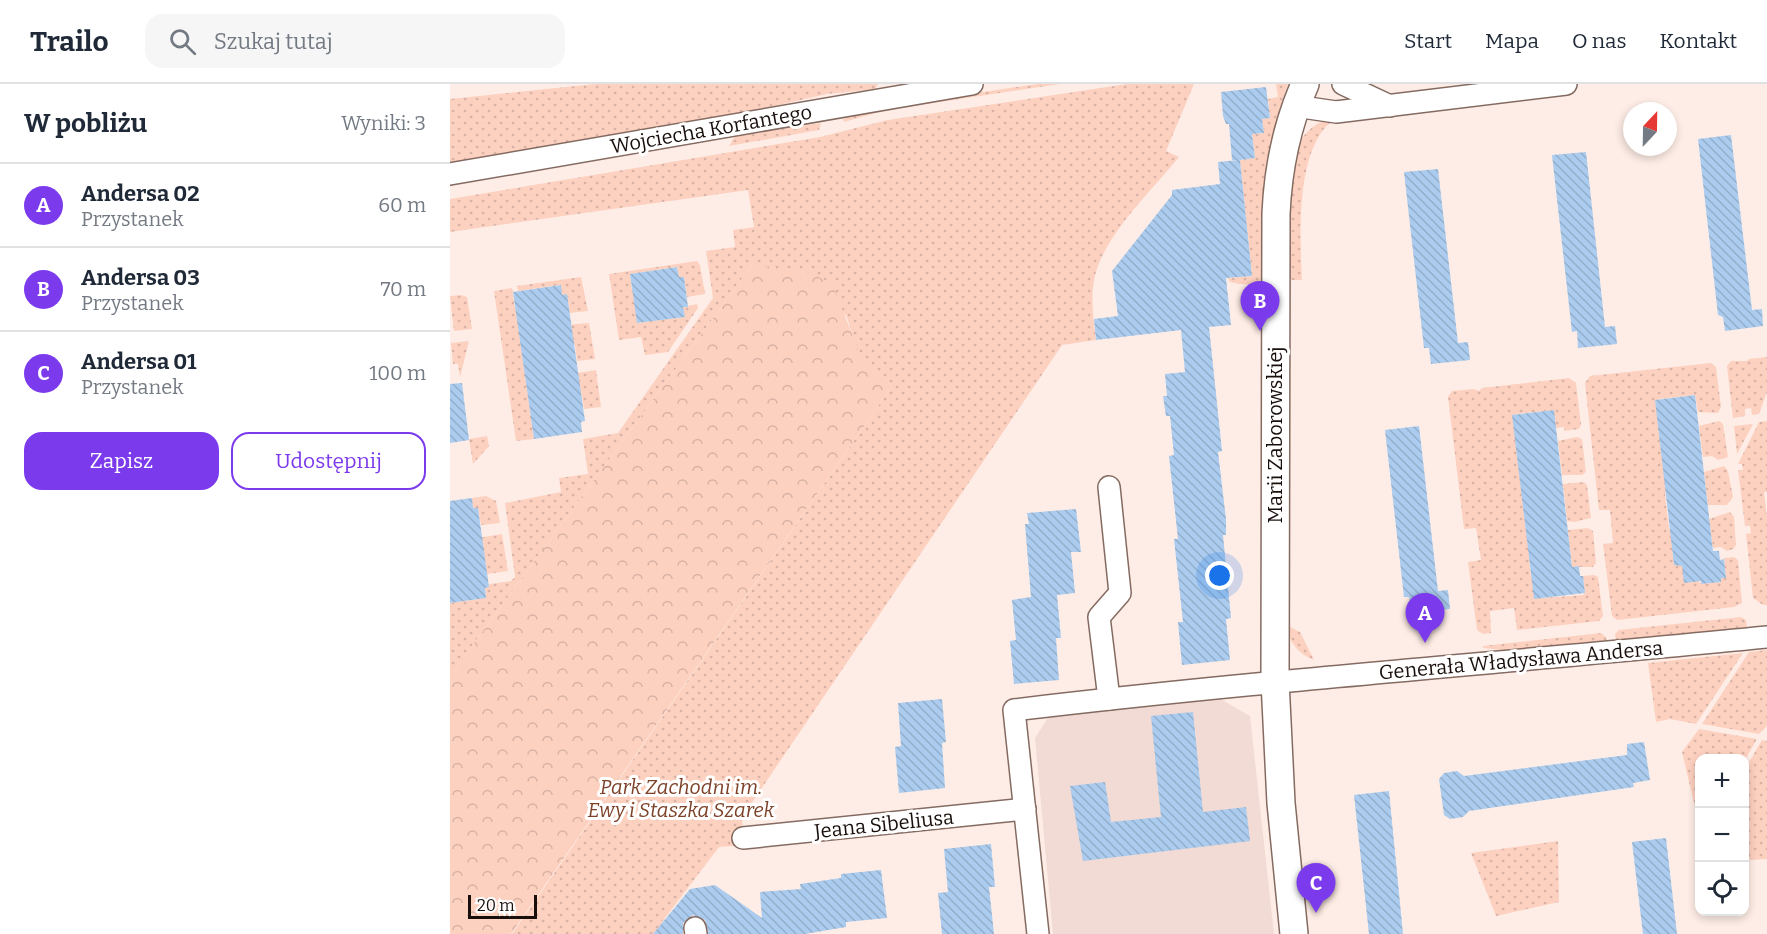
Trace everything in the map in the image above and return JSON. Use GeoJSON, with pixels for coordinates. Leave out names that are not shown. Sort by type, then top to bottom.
{"type":"FeatureCollection","features":[{"type":"Feature","properties":{"kind":"street","name":"Wojciecha Korfantego"},"geometry":{"type":"LineString","coordinates":[[450,174],[972,84]]}},
{"type":"Feature","properties":{"kind":"street"},"geometry":{"type":"LineString","coordinates":[[1343,84],[1391,106]]}},
{"type":"Feature","properties":{"kind":"street"},"geometry":{"type":"LineString","coordinates":[[1300,95],[1336,112],[1566,84]]}},
{"type":"Feature","properties":{"kind":"street","name":"Marii Zaborowskiej"},"geometry":{"type":"LineString","coordinates":[[1294,934],[1281,804],[1275,681],[1276,214],[1277,180],[1284,142],[1300,95]]}},
{"type":"Feature","properties":{"kind":"street"},"geometry":{"type":"LineString","coordinates":[[1109,487],[1120,593],[1098,617],[1109,699]]}},
{"type":"Feature","properties":{"kind":"street","name":"Generała Władysława Andersa"},"geometry":{"type":"LineString","coordinates":[[1025,809],[1014,710],[1275,681],[1567,657],[1767,637]]}},
{"type":"Feature","properties":{"kind":"street"},"geometry":{"type":"LineString","coordinates":[[1025,809],[1038,934]]}},
{"type":"Feature","properties":{"kind":"street","name":"Jeana Sibeliusa"},"geometry":{"type":"LineString","coordinates":[[743,838],[1025,809]]}},
{"type":"Feature","properties":{"kind":"shaded area"},"geometry":{"type":"Polygon","coordinates":[[[1217,697],[1250,716],[1274,934],[1053,934],[1035,738],[1049,716],[1217,697]]]}},
{"type":"Feature","properties":{"kind":"green space"},"geometry":{"type":"Polygon","coordinates":[[[595,84],[878,84],[875,89],[827,94],[734,115],[450,165],[450,99],[595,84]]]}},
{"type":"Feature","properties":{"kind":"green space"},"geometry":{"type":"Polygon","coordinates":[[[1037,84],[1060,84],[886,110],[844,122],[843,119],[884,107],[1037,84]]]}},
{"type":"Feature","properties":{"kind":"green space","name":"Park Zachodni im. Ewy i Staszka Szarek"},"geometry":{"type":"Polygon","coordinates":[[[1127,84],[1194,84],[1166,151],[1179,157],[1123,223],[1104,252],[1098,266],[1093,284],[1096,340],[1062,345],[749,807],[742,808],[743,845],[719,847],[662,922],[661,934],[512,934],[892,386],[859,354],[846,315],[752,265],[450,676],[450,603],[486,598],[485,588],[489,587],[489,584],[511,581],[515,577],[505,503],[561,492],[559,478],[588,474],[583,439],[618,433],[713,298],[706,251],[735,247],[733,230],[754,227],[748,190],[450,232],[450,199],[820,137],[888,120],[1127,84]]]}},
{"type":"Feature","properties":{"kind":"green space"},"geometry":{"type":"Polygon","coordinates":[[[1276,84],[1288,84],[1274,133],[1266,180],[1263,279],[1251,284],[1234,283],[1228,278],[1252,276],[1240,160],[1255,158],[1252,134],[1264,133],[1262,119],[1270,118],[1268,99],[1278,97],[1276,84]]]}},
{"type":"Feature","properties":{"kind":"green space"},"geometry":{"type":"Polygon","coordinates":[[[1329,119],[1332,121],[1320,134],[1311,152],[1306,173],[1301,219],[1302,280],[1292,280],[1288,277],[1288,208],[1291,171],[1295,155],[1305,134],[1316,125],[1329,119]]]}},
{"type":"Feature","properties":{"kind":"green space"},"geometry":{"type":"Polygon","coordinates":[[[821,123],[819,130],[729,146],[735,136],[821,123]]]}},
{"type":"Feature","properties":{"kind":"green space"},"geometry":{"type":"Polygon","coordinates":[[[697,261],[700,265],[705,294],[687,297],[684,277],[679,277],[677,267],[630,274],[632,290],[637,290],[637,323],[684,317],[683,307],[697,304],[698,308],[668,352],[645,355],[641,337],[619,340],[609,274],[697,261]]]}},
{"type":"Feature","properties":{"kind":"green space"},"geometry":{"type":"Polygon","coordinates":[[[752,265],[802,270],[832,283],[860,354],[892,386],[511,934],[450,934],[450,676],[752,265]]]}},
{"type":"Feature","properties":{"kind":"green space"},"geometry":{"type":"Polygon","coordinates":[[[581,277],[588,311],[570,313],[567,295],[562,295],[560,285],[518,291],[517,286],[581,277]]]}},
{"type":"Feature","properties":{"kind":"green space"},"geometry":{"type":"Polygon","coordinates":[[[512,288],[515,308],[520,307],[518,325],[534,439],[516,441],[494,291],[512,288]]]}},
{"type":"Feature","properties":{"kind":"green space"},"geometry":{"type":"Polygon","coordinates":[[[450,296],[467,297],[472,329],[454,331],[450,296]]]}},
{"type":"Feature","properties":{"kind":"green space"},"geometry":{"type":"Polygon","coordinates":[[[589,323],[595,359],[577,361],[575,345],[570,345],[566,325],[589,323]]]}},
{"type":"Feature","properties":{"kind":"green space"},"geometry":{"type":"Polygon","coordinates":[[[469,341],[460,377],[458,364],[453,364],[451,343],[469,341]]]}},
{"type":"Feature","properties":{"kind":"green space"},"geometry":{"type":"Polygon","coordinates":[[[1767,357],[1767,392],[1759,414],[1752,415],[1751,408],[1745,409],[1745,416],[1733,418],[1727,366],[1731,361],[1767,357]]]}},
{"type":"Feature","properties":{"kind":"green space"},"geometry":{"type":"Polygon","coordinates":[[[1711,363],[1716,367],[1721,407],[1718,413],[1698,412],[1695,395],[1659,399],[1668,492],[1665,493],[1669,529],[1671,529],[1674,548],[1672,549],[1674,565],[1682,566],[1702,584],[1721,582],[1721,578],[1726,577],[1724,558],[1734,557],[1738,560],[1742,603],[1734,607],[1617,620],[1612,616],[1603,544],[1613,543],[1610,510],[1599,510],[1585,383],[1590,376],[1711,363]]]}},
{"type":"Feature","properties":{"kind":"green space"},"geometry":{"type":"Polygon","coordinates":[[[596,370],[601,407],[584,409],[581,392],[576,392],[578,373],[596,370]]]}},
{"type":"Feature","properties":{"kind":"green space"},"geometry":{"type":"Polygon","coordinates":[[[1569,378],[1576,383],[1581,425],[1579,429],[1564,431],[1564,427],[1556,428],[1554,410],[1516,414],[1527,540],[1532,558],[1529,559],[1531,577],[1534,577],[1542,598],[1583,595],[1585,593],[1583,576],[1598,577],[1603,616],[1599,621],[1517,630],[1514,608],[1490,611],[1491,633],[1483,634],[1477,630],[1468,562],[1481,560],[1476,528],[1464,529],[1448,397],[1452,391],[1474,389],[1479,391],[1482,388],[1569,378]]]}},
{"type":"Feature","properties":{"kind":"green space"},"geometry":{"type":"Polygon","coordinates":[[[1719,421],[1723,424],[1728,457],[1718,460],[1712,456],[1703,457],[1699,426],[1719,421]]]}},
{"type":"Feature","properties":{"kind":"green space"},"geometry":{"type":"Polygon","coordinates":[[[1767,421],[1767,492],[1764,492],[1767,517],[1767,605],[1763,605],[1753,598],[1746,534],[1751,533],[1750,526],[1745,526],[1738,470],[1743,470],[1742,464],[1738,464],[1759,422],[1767,421]]]}},
{"type":"Feature","properties":{"kind":"green space"},"geometry":{"type":"Polygon","coordinates":[[[1753,424],[1737,454],[1734,426],[1753,424]]]}},
{"type":"Feature","properties":{"kind":"green space"},"geometry":{"type":"Polygon","coordinates":[[[487,436],[489,446],[473,464],[469,439],[487,436]]]}},
{"type":"Feature","properties":{"kind":"green space"},"geometry":{"type":"Polygon","coordinates":[[[1577,437],[1582,439],[1586,472],[1582,475],[1562,475],[1558,441],[1577,437]]]}},
{"type":"Feature","properties":{"kind":"green space"},"geometry":{"type":"Polygon","coordinates":[[[1724,466],[1728,471],[1733,497],[1727,505],[1708,505],[1704,472],[1724,466]]]}},
{"type":"Feature","properties":{"kind":"green space"},"geometry":{"type":"Polygon","coordinates":[[[1584,482],[1587,485],[1591,518],[1574,522],[1567,521],[1563,484],[1584,482]]]}},
{"type":"Feature","properties":{"kind":"green space"},"geometry":{"type":"Polygon","coordinates":[[[486,496],[496,501],[500,523],[481,525],[478,508],[473,508],[472,498],[486,496]]]}},
{"type":"Feature","properties":{"kind":"green space"},"geometry":{"type":"Polygon","coordinates":[[[1730,512],[1734,517],[1736,545],[1727,551],[1721,547],[1713,548],[1709,519],[1730,512]]]}},
{"type":"Feature","properties":{"kind":"green space"},"geometry":{"type":"Polygon","coordinates":[[[1588,528],[1593,531],[1596,563],[1593,567],[1572,567],[1568,530],[1588,528]]]}},
{"type":"Feature","properties":{"kind":"green space"},"geometry":{"type":"Polygon","coordinates":[[[502,534],[508,571],[487,574],[485,558],[480,558],[478,538],[502,534]]]}},
{"type":"Feature","properties":{"kind":"green space"},"geometry":{"type":"Polygon","coordinates":[[[1741,617],[1746,620],[1747,627],[1616,642],[1615,634],[1619,630],[1741,617]]]}},
{"type":"Feature","properties":{"kind":"green space"},"geometry":{"type":"Polygon","coordinates":[[[1286,625],[1300,632],[1314,660],[1295,647],[1286,625]]]}},
{"type":"Feature","properties":{"kind":"green space"},"geometry":{"type":"Polygon","coordinates":[[[1601,633],[1606,637],[1608,643],[1520,652],[1483,648],[1483,646],[1601,633]]]}},
{"type":"Feature","properties":{"kind":"green space"},"geometry":{"type":"Polygon","coordinates":[[[1767,650],[1767,726],[1759,734],[1702,724],[1749,652],[1767,650]]]}},
{"type":"Feature","properties":{"kind":"green space"},"geometry":{"type":"Polygon","coordinates":[[[1743,653],[1696,724],[1670,719],[1656,722],[1648,663],[1743,653]]]}},
{"type":"Feature","properties":{"kind":"green space"},"geometry":{"type":"Polygon","coordinates":[[[1699,729],[1757,739],[1748,754],[1695,754],[1695,807],[1682,752],[1699,729]]]}},
{"type":"Feature","properties":{"kind":"green space"},"geometry":{"type":"Polygon","coordinates":[[[1762,740],[1767,741],[1767,859],[1749,859],[1749,762],[1762,740]]]}},
{"type":"Feature","properties":{"kind":"green space"},"geometry":{"type":"Polygon","coordinates":[[[1558,841],[1559,902],[1496,916],[1471,853],[1558,841]]]}},
{"type":"Feature","properties":{"kind":"building"},"geometry":{"type":"Polygon","coordinates":[[[1266,87],[1270,118],[1262,119],[1264,133],[1252,134],[1255,158],[1240,160],[1252,276],[1226,278],[1231,325],[1209,327],[1222,451],[1218,452],[1226,519],[1226,535],[1223,535],[1231,618],[1226,619],[1230,660],[1182,665],[1178,622],[1183,622],[1174,539],[1178,539],[1169,456],[1174,455],[1170,416],[1166,416],[1163,396],[1167,396],[1165,374],[1185,372],[1181,330],[1096,340],[1094,319],[1118,316],[1112,271],[1172,195],[1172,190],[1220,184],[1218,162],[1238,160],[1232,160],[1229,124],[1226,124],[1223,116],[1221,92],[1266,87]]]}},
{"type":"Feature","properties":{"kind":"building"},"geometry":{"type":"Polygon","coordinates":[[[1731,135],[1752,310],[1762,309],[1763,326],[1725,331],[1723,317],[1718,315],[1698,139],[1731,135]]]}},
{"type":"Feature","properties":{"kind":"building"},"geometry":{"type":"Polygon","coordinates":[[[1586,152],[1605,327],[1615,326],[1617,344],[1578,348],[1577,331],[1572,332],[1552,155],[1586,152]]]}},
{"type":"Feature","properties":{"kind":"building"},"geometry":{"type":"Polygon","coordinates":[[[1438,169],[1458,343],[1468,342],[1470,360],[1431,364],[1429,348],[1424,348],[1404,172],[1438,169]]]}},
{"type":"Feature","properties":{"kind":"building"},"geometry":{"type":"Polygon","coordinates":[[[677,267],[679,277],[684,277],[688,307],[683,307],[685,317],[637,323],[630,274],[677,267]]]}},
{"type":"Feature","properties":{"kind":"building"},"geometry":{"type":"Polygon","coordinates":[[[561,285],[562,295],[567,294],[585,421],[581,422],[582,432],[534,439],[513,292],[561,285]]]}},
{"type":"Feature","properties":{"kind":"building"},"geometry":{"type":"Polygon","coordinates":[[[462,383],[469,440],[450,443],[450,384],[462,383]]]}},
{"type":"Feature","properties":{"kind":"building"},"geometry":{"type":"Polygon","coordinates":[[[1695,395],[1713,551],[1719,551],[1720,560],[1724,559],[1726,578],[1721,578],[1721,582],[1701,584],[1701,581],[1684,583],[1682,566],[1674,565],[1655,400],[1695,395]]]}},
{"type":"Feature","properties":{"kind":"building"},"geometry":{"type":"Polygon","coordinates":[[[1554,410],[1572,567],[1579,566],[1585,593],[1534,599],[1512,415],[1554,410]]]}},
{"type":"Feature","properties":{"kind":"building"},"geometry":{"type":"Polygon","coordinates":[[[1419,426],[1438,591],[1448,590],[1450,609],[1411,613],[1409,597],[1404,597],[1385,430],[1419,426]]]}},
{"type":"Feature","properties":{"kind":"building"},"geometry":{"type":"Polygon","coordinates":[[[472,498],[473,508],[478,508],[489,587],[485,588],[486,598],[450,603],[450,501],[472,498]]]}},
{"type":"Feature","properties":{"kind":"building"},"geometry":{"type":"Polygon","coordinates":[[[1076,509],[1081,552],[1071,552],[1075,593],[1057,595],[1061,638],[1056,638],[1059,680],[1014,684],[1010,641],[1016,640],[1012,600],[1031,597],[1025,524],[1029,524],[1027,513],[1076,509]]]}},
{"type":"Feature","properties":{"kind":"building"},"geometry":{"type":"Polygon","coordinates":[[[942,699],[946,742],[942,743],[945,788],[899,793],[895,747],[901,746],[898,703],[942,699]]]}},
{"type":"Feature","properties":{"kind":"building"},"geometry":{"type":"Polygon","coordinates":[[[1193,712],[1203,812],[1246,807],[1250,841],[1083,861],[1070,786],[1105,782],[1111,822],[1161,817],[1151,716],[1193,712]]]}},
{"type":"Feature","properties":{"kind":"building"},"geometry":{"type":"Polygon","coordinates":[[[1644,742],[1650,780],[1633,783],[1634,787],[1469,811],[1463,817],[1450,819],[1444,815],[1439,779],[1444,773],[1457,771],[1464,776],[1627,755],[1627,744],[1644,742]]]}},
{"type":"Feature","properties":{"kind":"building"},"geometry":{"type":"Polygon","coordinates":[[[1389,791],[1403,934],[1369,934],[1354,795],[1389,791]]]}},
{"type":"Feature","properties":{"kind":"building"},"geometry":{"type":"Polygon","coordinates":[[[1666,838],[1677,934],[1643,934],[1632,842],[1666,838]]]}},
{"type":"Feature","properties":{"kind":"building"},"geometry":{"type":"Polygon","coordinates":[[[991,844],[995,887],[989,887],[994,934],[942,934],[938,893],[948,892],[944,849],[991,844]]]}},
{"type":"Feature","properties":{"kind":"building"},"geometry":{"type":"Polygon","coordinates":[[[881,870],[887,918],[846,922],[846,927],[805,934],[708,934],[705,920],[693,915],[683,923],[683,934],[653,934],[690,889],[715,885],[762,918],[760,892],[801,889],[800,884],[841,878],[841,874],[881,870]]]}},
{"type":"Feature","properties":{"kind":"place","name":"Andersa 03"},"geometry":{"type":"Point","coordinates":[1260,331]}},
{"type":"Feature","properties":{"kind":"place","name":"Andersa 02"},"geometry":{"type":"Point","coordinates":[1425,643]}},
{"type":"Feature","properties":{"kind":"place","name":"Andersa 01"},"geometry":{"type":"Point","coordinates":[1316,913]}}]}
